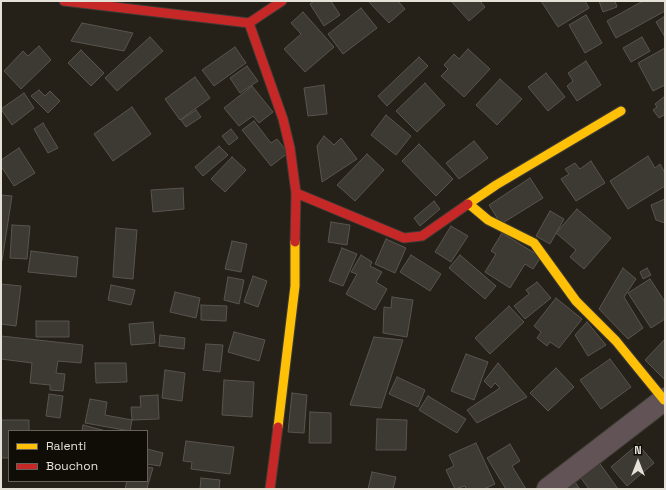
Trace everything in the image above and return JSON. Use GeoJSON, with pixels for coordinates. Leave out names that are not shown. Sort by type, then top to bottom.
{"type":"FeatureCollection","features":[{"type":"Feature","properties":{"kind":"street"},"geometry":{"type":"LineString","coordinates":[[64,1],[249,23],[282,1]]}},
{"type":"Feature","properties":{"kind":"street"},"geometry":{"type":"LineString","coordinates":[[249,23],[283,119],[290,148],[296,192],[295,286],[270,489]]}},
{"type":"Feature","properties":{"kind":"street"},"geometry":{"type":"LineString","coordinates":[[296,192],[404,238],[422,236],[529,165],[621,112]]}},
{"type":"Feature","properties":{"kind":"street"},"geometry":{"type":"LineString","coordinates":[[469,204],[488,220],[534,243],[576,301],[616,341],[664,400],[548,489]]}},
{"type":"Feature","properties":{"kind":"building"},"geometry":{"type":"Polygon","coordinates":[[[314,1],[331,1],[340,15],[324,26],[310,4],[314,1]]]}},
{"type":"Feature","properties":{"kind":"building"},"geometry":{"type":"Polygon","coordinates":[[[368,1],[398,1],[405,9],[389,23],[368,1]]]}},
{"type":"Feature","properties":{"kind":"building"},"geometry":{"type":"Polygon","coordinates":[[[451,1],[480,1],[485,7],[469,21],[451,1]]]}},
{"type":"Feature","properties":{"kind":"building"},"geometry":{"type":"Polygon","coordinates":[[[541,1],[585,1],[589,8],[558,27],[541,1]]]}},
{"type":"Feature","properties":{"kind":"building"},"geometry":{"type":"Polygon","coordinates":[[[599,1],[615,1],[617,7],[603,12],[599,1]]]}},
{"type":"Feature","properties":{"kind":"building"},"geometry":{"type":"Polygon","coordinates":[[[643,1],[665,1],[665,11],[616,38],[607,21],[643,1]]]}},
{"type":"Feature","properties":{"kind":"building"},"geometry":{"type":"Polygon","coordinates":[[[361,8],[377,28],[343,54],[328,34],[361,8]]]}},
{"type":"Feature","properties":{"kind":"building"},"geometry":{"type":"Polygon","coordinates":[[[303,12],[334,47],[305,72],[284,49],[301,34],[291,23],[303,12]]]}},
{"type":"Feature","properties":{"kind":"building"},"geometry":{"type":"Polygon","coordinates":[[[586,15],[602,43],[585,53],[569,25],[586,15]]]}},
{"type":"Feature","properties":{"kind":"building"},"geometry":{"type":"Polygon","coordinates":[[[665,16],[665,37],[656,22],[665,16]]]}},
{"type":"Feature","properties":{"kind":"building"},"geometry":{"type":"Polygon","coordinates":[[[82,23],[133,33],[124,51],[71,41],[82,23]]]}},
{"type":"Feature","properties":{"kind":"building"},"geometry":{"type":"Polygon","coordinates":[[[150,37],[163,51],[117,91],[105,78],[150,37]]]}},
{"type":"Feature","properties":{"kind":"building"},"geometry":{"type":"Polygon","coordinates":[[[642,37],[650,51],[631,62],[623,48],[642,37]]]}},
{"type":"Feature","properties":{"kind":"building"},"geometry":{"type":"Polygon","coordinates":[[[39,46],[51,60],[21,89],[4,71],[23,51],[28,56],[39,46]]]}},
{"type":"Feature","properties":{"kind":"building"},"geometry":{"type":"Polygon","coordinates":[[[235,47],[246,63],[214,86],[202,70],[235,47]]]}},
{"type":"Feature","properties":{"kind":"building"},"geometry":{"type":"Polygon","coordinates":[[[665,48],[665,85],[653,91],[638,63],[665,48]]]}},
{"type":"Feature","properties":{"kind":"building"},"geometry":{"type":"Polygon","coordinates":[[[468,49],[490,69],[464,97],[441,76],[448,69],[444,65],[454,54],[459,59],[468,49]]]}},
{"type":"Feature","properties":{"kind":"building"},"geometry":{"type":"Polygon","coordinates":[[[81,50],[104,73],[91,86],[68,63],[81,50]]]}},
{"type":"Feature","properties":{"kind":"building"},"geometry":{"type":"Polygon","coordinates":[[[419,57],[428,66],[387,106],[378,96],[419,57]]]}},
{"type":"Feature","properties":{"kind":"building"},"geometry":{"type":"Polygon","coordinates":[[[586,61],[601,85],[577,101],[567,86],[573,81],[568,73],[586,61]]]}},
{"type":"Feature","properties":{"kind":"building"},"geometry":{"type":"Polygon","coordinates":[[[247,66],[258,81],[240,93],[230,78],[247,66]]]}},
{"type":"Feature","properties":{"kind":"building"},"geometry":{"type":"Polygon","coordinates":[[[546,73],[565,97],[548,111],[528,87],[546,73]]]}},
{"type":"Feature","properties":{"kind":"building"},"geometry":{"type":"Polygon","coordinates":[[[195,77],[210,98],[180,120],[165,99],[195,77]]]}},
{"type":"Feature","properties":{"kind":"building"},"geometry":{"type":"Polygon","coordinates":[[[500,79],[522,99],[497,125],[476,105],[500,79]]]}},
{"type":"Feature","properties":{"kind":"building"},"geometry":{"type":"Polygon","coordinates":[[[425,83],[445,105],[417,132],[396,111],[425,83]]]}},
{"type":"Feature","properties":{"kind":"building"},"geometry":{"type":"Polygon","coordinates":[[[324,85],[327,114],[308,116],[304,88],[324,85]]]}},
{"type":"Feature","properties":{"kind":"building"},"geometry":{"type":"Polygon","coordinates":[[[252,86],[273,112],[259,123],[253,116],[239,126],[224,108],[252,86]]]}},
{"type":"Feature","properties":{"kind":"building"},"geometry":{"type":"Polygon","coordinates":[[[39,90],[45,96],[50,91],[60,101],[48,113],[31,96],[39,90]]]}},
{"type":"Feature","properties":{"kind":"building"},"geometry":{"type":"Polygon","coordinates":[[[24,93],[34,108],[12,125],[1,109],[24,93]]]}},
{"type":"Feature","properties":{"kind":"building"},"geometry":{"type":"Polygon","coordinates":[[[665,96],[665,117],[664,115],[659,118],[653,110],[657,107],[655,104],[665,96]]]}},
{"type":"Feature","properties":{"kind":"building"},"geometry":{"type":"Polygon","coordinates":[[[132,107],[151,134],[113,161],[94,134],[132,107]]]}},
{"type":"Feature","properties":{"kind":"building"},"geometry":{"type":"Polygon","coordinates":[[[196,110],[201,117],[186,127],[181,120],[196,110]]]}},
{"type":"Feature","properties":{"kind":"building"},"geometry":{"type":"Polygon","coordinates":[[[386,115],[411,136],[396,155],[371,135],[386,115]]]}},
{"type":"Feature","properties":{"kind":"building"},"geometry":{"type":"Polygon","coordinates":[[[254,121],[271,143],[277,139],[288,153],[271,166],[242,130],[254,121]]]}},
{"type":"Feature","properties":{"kind":"building"},"geometry":{"type":"Polygon","coordinates":[[[43,123],[58,148],[48,153],[34,129],[43,123]]]}},
{"type":"Feature","properties":{"kind":"building"},"geometry":{"type":"Polygon","coordinates":[[[231,129],[238,138],[229,145],[222,136],[231,129]]]}},
{"type":"Feature","properties":{"kind":"building"},"geometry":{"type":"Polygon","coordinates":[[[324,136],[334,145],[341,138],[357,159],[322,182],[317,146],[324,136]]]}},
{"type":"Feature","properties":{"kind":"building"},"geometry":{"type":"Polygon","coordinates":[[[474,141],[488,158],[459,179],[446,163],[474,141]]]}},
{"type":"Feature","properties":{"kind":"building"},"geometry":{"type":"Polygon","coordinates":[[[419,144],[453,179],[436,196],[402,161],[419,144]]]}},
{"type":"Feature","properties":{"kind":"building"},"geometry":{"type":"Polygon","coordinates":[[[219,146],[228,155],[203,176],[195,167],[219,146]]]}},
{"type":"Feature","properties":{"kind":"building"},"geometry":{"type":"Polygon","coordinates":[[[19,148],[35,173],[14,186],[1,166],[1,160],[19,148]]]}},
{"type":"Feature","properties":{"kind":"building"},"geometry":{"type":"Polygon","coordinates":[[[367,154],[384,170],[355,201],[337,185],[367,154]]]}},
{"type":"Feature","properties":{"kind":"building"},"geometry":{"type":"Polygon","coordinates":[[[648,156],[655,168],[660,164],[665,173],[665,186],[628,209],[610,181],[648,156]]]}},
{"type":"Feature","properties":{"kind":"building"},"geometry":{"type":"Polygon","coordinates":[[[232,157],[246,170],[225,192],[211,179],[232,157]]]}},
{"type":"Feature","properties":{"kind":"building"},"geometry":{"type":"Polygon","coordinates":[[[591,161],[605,183],[576,201],[561,179],[569,174],[565,169],[575,163],[580,169],[591,161]]]}},
{"type":"Feature","properties":{"kind":"building"},"geometry":{"type":"Polygon","coordinates":[[[530,178],[543,198],[501,224],[489,205],[530,178]]]}},
{"type":"Feature","properties":{"kind":"building"},"geometry":{"type":"Polygon","coordinates":[[[183,188],[184,209],[153,212],[151,190],[183,188]]]}},
{"type":"Feature","properties":{"kind":"building"},"geometry":{"type":"Polygon","coordinates":[[[1,195],[12,196],[2,261],[1,261],[1,195]]]}},
{"type":"Feature","properties":{"kind":"building"},"geometry":{"type":"Polygon","coordinates":[[[665,199],[665,223],[656,220],[651,205],[665,199]]]}},
{"type":"Feature","properties":{"kind":"building"},"geometry":{"type":"Polygon","coordinates":[[[434,201],[440,209],[420,226],[414,218],[434,201]]]}},
{"type":"Feature","properties":{"kind":"building"},"geometry":{"type":"Polygon","coordinates":[[[577,209],[611,238],[584,269],[570,257],[576,250],[556,233],[577,209]]]}},
{"type":"Feature","properties":{"kind":"building"},"geometry":{"type":"Polygon","coordinates":[[[550,211],[564,219],[550,244],[536,236],[550,211]]]}},
{"type":"Feature","properties":{"kind":"building"},"geometry":{"type":"Polygon","coordinates":[[[331,222],[350,225],[347,245],[328,242],[331,222]]]}},
{"type":"Feature","properties":{"kind":"building"},"geometry":{"type":"Polygon","coordinates":[[[12,225],[30,226],[27,259],[10,258],[12,225]]]}},
{"type":"Feature","properties":{"kind":"building"},"geometry":{"type":"Polygon","coordinates":[[[451,226],[468,236],[451,262],[435,252],[451,226]]]}},
{"type":"Feature","properties":{"kind":"building"},"geometry":{"type":"Polygon","coordinates":[[[116,228],[137,230],[133,279],[113,277],[116,228]]]}},
{"type":"Feature","properties":{"kind":"building"},"geometry":{"type":"Polygon","coordinates":[[[502,233],[541,257],[533,269],[525,264],[510,288],[485,272],[496,254],[491,251],[502,233]]]}},
{"type":"Feature","properties":{"kind":"building"},"geometry":{"type":"Polygon","coordinates":[[[386,239],[406,248],[395,273],[375,264],[386,239]]]}},
{"type":"Feature","properties":{"kind":"building"},"geometry":{"type":"Polygon","coordinates":[[[232,241],[247,244],[241,272],[225,269],[232,241]]]}},
{"type":"Feature","properties":{"kind":"building"},"geometry":{"type":"Polygon","coordinates":[[[342,248],[357,254],[343,286],[329,281],[342,248]]]}},
{"type":"Feature","properties":{"kind":"building"},"geometry":{"type":"Polygon","coordinates":[[[31,251],[78,257],[76,277],[28,272],[31,251]]]}},
{"type":"Feature","properties":{"kind":"building"},"geometry":{"type":"Polygon","coordinates":[[[361,255],[372,262],[370,266],[382,272],[376,282],[387,289],[375,310],[346,294],[357,274],[351,272],[361,255]]]}},
{"type":"Feature","properties":{"kind":"building"},"geometry":{"type":"Polygon","coordinates":[[[411,255],[441,274],[430,291],[400,272],[411,255]]]}},
{"type":"Feature","properties":{"kind":"building"},"geometry":{"type":"Polygon","coordinates":[[[460,255],[496,286],[485,299],[449,268],[460,255]]]}},
{"type":"Feature","properties":{"kind":"building"},"geometry":{"type":"Polygon","coordinates":[[[623,268],[636,279],[624,297],[643,328],[628,339],[599,309],[623,268]]]}},
{"type":"Feature","properties":{"kind":"building"},"geometry":{"type":"Polygon","coordinates":[[[647,268],[651,275],[643,279],[640,272],[647,268]]]}},
{"type":"Feature","properties":{"kind":"building"},"geometry":{"type":"Polygon","coordinates":[[[253,276],[267,281],[258,307],[244,302],[253,276]]]}},
{"type":"Feature","properties":{"kind":"building"},"geometry":{"type":"Polygon","coordinates":[[[228,277],[244,280],[239,304],[224,300],[228,277]]]}},
{"type":"Feature","properties":{"kind":"building"},"geometry":{"type":"Polygon","coordinates":[[[650,279],[665,302],[665,319],[651,328],[628,293],[650,279]]]}},
{"type":"Feature","properties":{"kind":"building"},"geometry":{"type":"Polygon","coordinates":[[[537,282],[551,298],[525,319],[514,306],[529,294],[526,290],[537,282]]]}},
{"type":"Feature","properties":{"kind":"building"},"geometry":{"type":"Polygon","coordinates":[[[1,284],[21,286],[16,326],[1,324],[1,284]]]}},
{"type":"Feature","properties":{"kind":"building"},"geometry":{"type":"Polygon","coordinates":[[[111,285],[135,290],[131,305],[108,300],[111,285]]]}},
{"type":"Feature","properties":{"kind":"building"},"geometry":{"type":"Polygon","coordinates":[[[175,292],[200,298],[196,318],[170,312],[175,292]]]}},
{"type":"Feature","properties":{"kind":"building"},"geometry":{"type":"Polygon","coordinates":[[[392,297],[413,300],[407,337],[383,333],[384,307],[391,308],[392,297]]]}},
{"type":"Feature","properties":{"kind":"building"},"geometry":{"type":"Polygon","coordinates":[[[556,298],[582,319],[559,348],[550,342],[547,346],[537,338],[541,332],[534,326],[556,298]]]}},
{"type":"Feature","properties":{"kind":"building"},"geometry":{"type":"Polygon","coordinates":[[[201,305],[227,306],[226,321],[201,320],[201,305]]]}},
{"type":"Feature","properties":{"kind":"building"},"geometry":{"type":"Polygon","coordinates":[[[509,306],[524,322],[490,354],[475,338],[509,306]]]}},
{"type":"Feature","properties":{"kind":"building"},"geometry":{"type":"Polygon","coordinates":[[[36,321],[69,321],[69,337],[36,337],[36,321]]]}},
{"type":"Feature","properties":{"kind":"building"},"geometry":{"type":"Polygon","coordinates":[[[153,322],[155,343],[131,345],[129,324],[153,322]]]}},
{"type":"Feature","properties":{"kind":"building"},"geometry":{"type":"Polygon","coordinates":[[[587,322],[606,345],[588,356],[575,335],[587,322]]]}},
{"type":"Feature","properties":{"kind":"building"},"geometry":{"type":"Polygon","coordinates":[[[234,332],[265,340],[259,361],[228,352],[234,332]]]}},
{"type":"Feature","properties":{"kind":"building"},"geometry":{"type":"Polygon","coordinates":[[[160,335],[185,338],[184,349],[159,346],[160,335]]]}},
{"type":"Feature","properties":{"kind":"building"},"geometry":{"type":"Polygon","coordinates":[[[1,336],[83,345],[81,363],[58,361],[56,373],[65,374],[63,391],[50,390],[50,385],[30,383],[32,363],[1,359],[1,336]]]}},
{"type":"Feature","properties":{"kind":"building"},"geometry":{"type":"Polygon","coordinates":[[[374,337],[403,340],[381,408],[350,405],[374,337]]]}},
{"type":"Feature","properties":{"kind":"building"},"geometry":{"type":"Polygon","coordinates":[[[665,339],[665,380],[645,360],[665,339]]]}},
{"type":"Feature","properties":{"kind":"building"},"geometry":{"type":"Polygon","coordinates":[[[206,344],[223,345],[220,372],[203,370],[206,344]]]}},
{"type":"Feature","properties":{"kind":"building"},"geometry":{"type":"Polygon","coordinates":[[[466,354],[488,362],[474,400],[451,391],[466,354]]]}},
{"type":"Feature","properties":{"kind":"building"},"geometry":{"type":"Polygon","coordinates":[[[610,359],[631,387],[601,409],[580,380],[610,359]]]}},
{"type":"Feature","properties":{"kind":"building"},"geometry":{"type":"Polygon","coordinates":[[[95,363],[126,363],[127,382],[96,383],[95,363]]]}},
{"type":"Feature","properties":{"kind":"building"},"geometry":{"type":"Polygon","coordinates":[[[498,363],[527,397],[477,423],[467,410],[500,388],[495,383],[491,388],[484,381],[498,363]]]}},
{"type":"Feature","properties":{"kind":"building"},"geometry":{"type":"Polygon","coordinates":[[[556,368],[574,387],[548,411],[530,393],[556,368]]]}},
{"type":"Feature","properties":{"kind":"building"},"geometry":{"type":"Polygon","coordinates":[[[165,370],[185,373],[182,401],[162,398],[165,370]]]}},
{"type":"Feature","properties":{"kind":"building"},"geometry":{"type":"Polygon","coordinates":[[[397,377],[425,390],[418,407],[389,394],[397,377]]]}},
{"type":"Feature","properties":{"kind":"building"},"geometry":{"type":"Polygon","coordinates":[[[224,380],[254,382],[252,417],[222,415],[224,380]]]}},
{"type":"Feature","properties":{"kind":"building"},"geometry":{"type":"Polygon","coordinates":[[[292,393],[307,395],[304,433],[288,432],[292,393]]]}},
{"type":"Feature","properties":{"kind":"building"},"geometry":{"type":"Polygon","coordinates":[[[49,394],[63,396],[60,418],[46,416],[49,394]]]}},
{"type":"Feature","properties":{"kind":"building"},"geometry":{"type":"Polygon","coordinates":[[[158,395],[159,419],[132,420],[131,407],[141,407],[140,396],[158,395]]]}},
{"type":"Feature","properties":{"kind":"building"},"geometry":{"type":"Polygon","coordinates":[[[428,396],[466,419],[457,433],[419,410],[428,396]]]}},
{"type":"Feature","properties":{"kind":"building"},"geometry":{"type":"Polygon","coordinates":[[[90,399],[107,402],[105,415],[132,420],[130,430],[85,423],[90,399]]]}},
{"type":"Feature","properties":{"kind":"building"},"geometry":{"type":"Polygon","coordinates":[[[310,412],[331,413],[331,443],[309,443],[310,412]]]}},
{"type":"Feature","properties":{"kind":"building"},"geometry":{"type":"Polygon","coordinates":[[[377,419],[407,420],[406,450],[376,450],[377,419]]]}},
{"type":"Feature","properties":{"kind":"building"},"geometry":{"type":"Polygon","coordinates":[[[1,420],[29,420],[29,430],[8,430],[8,458],[1,458],[1,420]]]}},
{"type":"Feature","properties":{"kind":"building"},"geometry":{"type":"Polygon","coordinates":[[[83,425],[102,430],[82,430],[83,425]]]}},
{"type":"Feature","properties":{"kind":"building"},"geometry":{"type":"Polygon","coordinates":[[[186,441],[234,447],[230,474],[191,469],[192,462],[183,461],[186,441]]]}},
{"type":"Feature","properties":{"kind":"building"},"geometry":{"type":"Polygon","coordinates":[[[476,443],[495,484],[484,489],[466,489],[465,486],[455,489],[446,470],[454,466],[449,455],[476,443]]]}},
{"type":"Feature","properties":{"kind":"building"},"geometry":{"type":"Polygon","coordinates":[[[510,444],[520,461],[512,466],[526,489],[506,489],[487,458],[510,444]]]}},
{"type":"Feature","properties":{"kind":"building"},"geometry":{"type":"Polygon","coordinates":[[[638,444],[654,463],[627,486],[611,467],[638,444]]]}},
{"type":"Feature","properties":{"kind":"building"},"geometry":{"type":"Polygon","coordinates":[[[148,449],[163,453],[160,466],[148,464],[148,449]]]}},
{"type":"Feature","properties":{"kind":"building"},"geometry":{"type":"Polygon","coordinates":[[[598,461],[618,489],[589,489],[578,474],[598,461]]]}},
{"type":"Feature","properties":{"kind":"building"},"geometry":{"type":"Polygon","coordinates":[[[148,467],[153,468],[147,488],[151,489],[125,489],[127,482],[148,482],[148,467]]]}},
{"type":"Feature","properties":{"kind":"building"},"geometry":{"type":"Polygon","coordinates":[[[372,472],[396,477],[393,489],[368,489],[372,472]]]}},
{"type":"Feature","properties":{"kind":"building"},"geometry":{"type":"Polygon","coordinates":[[[201,478],[220,480],[219,489],[200,489],[201,478]]]}},
{"type":"Feature","properties":{"kind":"building"},"geometry":{"type":"Polygon","coordinates":[[[573,479],[579,488],[566,489],[564,486],[573,479]]]}},
{"type":"Feature","properties":{"kind":"traffic: slow"},"geometry":{"type":"LineString","coordinates":[[468,204],[496,185],[621,111]]}},
{"type":"Feature","properties":{"kind":"traffic: slow"},"geometry":{"type":"LineString","coordinates":[[469,204],[488,220],[534,243],[576,301],[616,341],[664,400]]}},
{"type":"Feature","properties":{"kind":"traffic: slow"},"geometry":{"type":"LineString","coordinates":[[278,427],[295,286],[295,242]]}},
{"type":"Feature","properties":{"kind":"traffic: jam"},"geometry":{"type":"LineString","coordinates":[[64,1],[249,23],[282,1]]}},
{"type":"Feature","properties":{"kind":"traffic: jam"},"geometry":{"type":"LineString","coordinates":[[249,23],[283,119],[290,148],[296,193],[295,242]]}},
{"type":"Feature","properties":{"kind":"traffic: jam"},"geometry":{"type":"LineString","coordinates":[[296,193],[404,238],[422,236],[468,204]]}},
{"type":"Feature","properties":{"kind":"traffic: jam"},"geometry":{"type":"LineString","coordinates":[[270,489],[278,427]]}}]}
